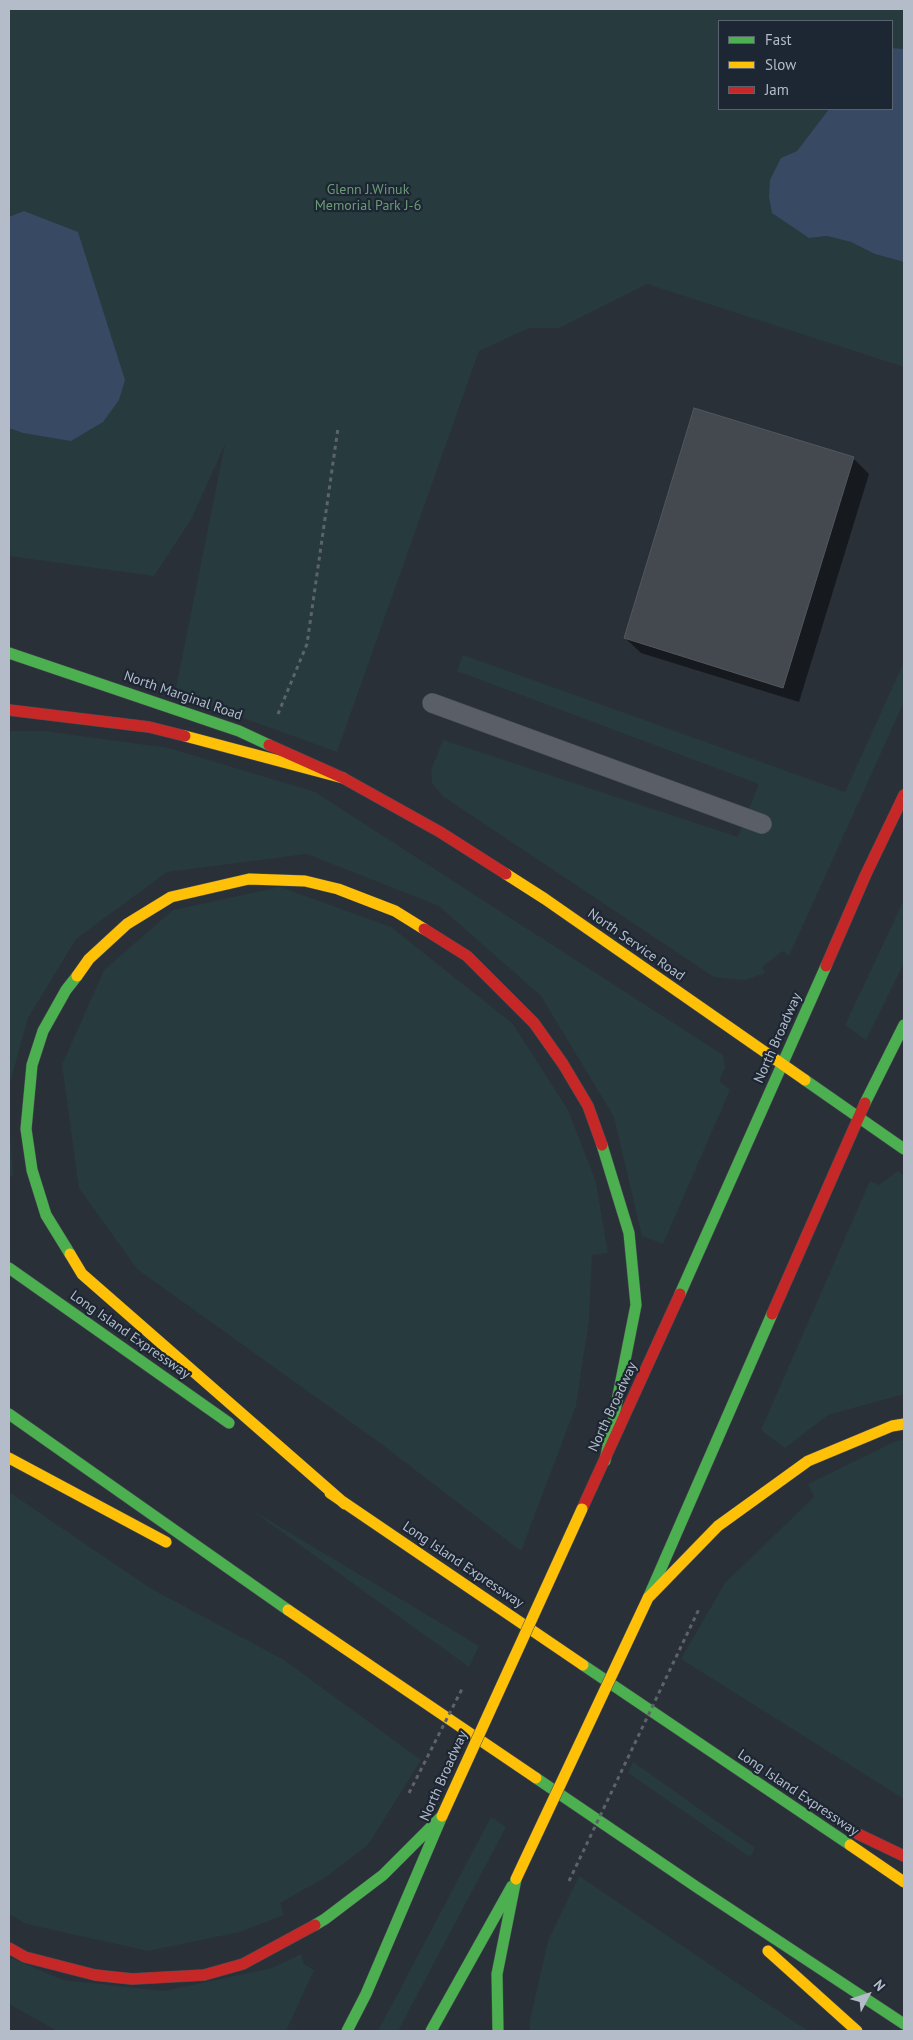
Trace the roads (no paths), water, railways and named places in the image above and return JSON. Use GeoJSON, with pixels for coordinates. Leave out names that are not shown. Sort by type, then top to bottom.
{"type":"FeatureCollection","features":[{"type":"Feature","properties":{"kind":"main road","name":"North Marginal Road"},"geometry":{"type":"LineString","coordinates":[[9,653],[239,731],[343,778]]}},
{"type":"Feature","properties":{"kind":"main road"},"geometry":{"type":"LineString","coordinates":[[9,710],[149,727],[343,778]]}},
{"type":"Feature","properties":{"kind":"main road","name":"North Service Road"},"geometry":{"type":"LineString","coordinates":[[343,778],[440,832],[544,899],[904,1149]]}},
{"type":"Feature","properties":{"kind":"main road","name":"North Broadway"},"geometry":{"type":"LineString","coordinates":[[347,2031],[366,1994],[442,1816],[783,1065],[866,874],[904,795]]}},
{"type":"Feature","properties":{"kind":"main road"},"geometry":{"type":"LineString","coordinates":[[345,1504],[82,1274],[46,1215],[32,1170],[26,1129],[32,1065],[43,1031],[66,990],[89,959],[127,924],[171,898],[249,879],[305,881],[338,889],[394,911],[467,956],[534,1023],[563,1064],[588,1106],[608,1161],[629,1233],[636,1305],[605,1460]]}},
{"type":"Feature","properties":{"kind":"main road"},"geometry":{"type":"LineString","coordinates":[[431,2031],[516,1879],[648,1598],[858,1117],[904,1025]]}},
{"type":"Feature","properties":{"kind":"main road","name":"Long Island Expressway"},"geometry":{"type":"LineString","coordinates":[[9,1268],[241,1431]]}},
{"type":"Feature","properties":{"kind":"main road"},"geometry":{"type":"LineString","coordinates":[[9,1414],[280,1604],[698,1888],[904,2024]]}},
{"type":"Feature","properties":{"kind":"main road"},"geometry":{"type":"LineString","coordinates":[[648,1598],[718,1526],[808,1461],[892,1426],[904,1424]]}},
{"type":"Feature","properties":{"kind":"main road","name":"Long Island Expressway"},"geometry":{"type":"LineString","coordinates":[[257,1442],[345,1504],[904,1882]]}},
{"type":"Feature","properties":{"kind":"main road"},"geometry":{"type":"LineString","coordinates":[[9,1458],[280,1604]]}},
{"type":"Feature","properties":{"kind":"main road"},"geometry":{"type":"LineString","coordinates":[[774,1794],[904,1856]]}},
{"type":"Feature","properties":{"kind":"main road"},"geometry":{"type":"LineString","coordinates":[[9,1948],[25,1957],[95,1975],[132,1979],[204,1975],[243,1964],[325,1919],[383,1875],[442,1816]]}},
{"type":"Feature","properties":{"kind":"main road"},"geometry":{"type":"LineString","coordinates":[[498,2031],[497,1974],[516,1879]]}},
{"type":"Feature","properties":{"kind":"main road"},"geometry":{"type":"LineString","coordinates":[[698,1888],[857,2031]]}},
{"type":"Feature","properties":{"kind":"lane"},"geometry":{"type":"LineString","coordinates":[[432,703],[762,824]]}},
{"type":"Feature","properties":{"kind":"water"},"geometry":{"type":"Polygon","coordinates":[[[893,48],[904,49],[904,262],[875,254],[851,242],[827,236],[809,238],[772,213],[769,197],[770,180],[781,158],[797,151],[828,110],[893,110],[893,48]]]}},
{"type":"Feature","properties":{"kind":"water"},"geometry":{"type":"Polygon","coordinates":[[[24,211],[78,232],[125,380],[119,400],[103,422],[71,441],[23,433],[9,428],[9,217],[24,211]]]}},
{"type":"Feature","properties":{"kind":"park label","name":"Glenn J.Winuk Memorial Park J-6"},"geometry":{"type":"Point","coordinates":[368,198]}}]}
